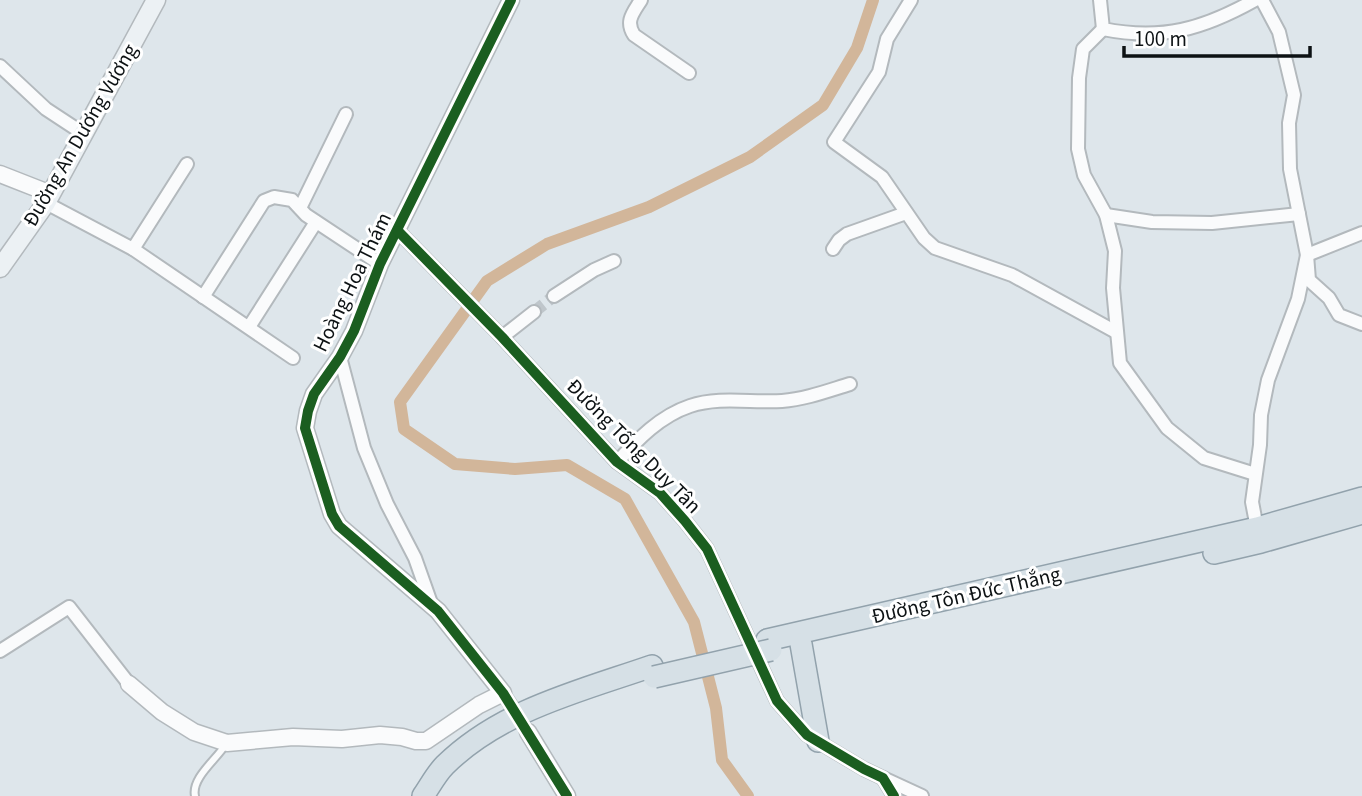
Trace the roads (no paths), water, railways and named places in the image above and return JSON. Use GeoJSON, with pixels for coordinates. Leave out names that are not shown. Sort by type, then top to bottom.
{"type":"FeatureCollection","features":[{"type":"Feature","properties":{"kind":"highway","name":"Đường Tôn Đức Thắng"},"geometry":{"type":"LineString","coordinates":[[423,796],[443,766],[489,732],[532,708],[570,694],[653,671],[1257,528],[1362,498]]}},
{"type":"Feature","properties":{"kind":"highway","name":"Đường Tôn Đức Thắng"},"geometry":{"type":"LineString","coordinates":[[769,645],[801,644],[1261,542],[1362,513]]}},
{"type":"Feature","properties":{"kind":"highway"},"geometry":{"type":"LineString","coordinates":[[801,644],[818,741]]}},
{"type":"Feature","properties":{"kind":"main road","name":"Đường An Dương Vương"},"geometry":{"type":"LineString","coordinates":[[0,268],[48,199],[156,0]]}},
{"type":"Feature","properties":{"kind":"street","name":"Hoàng Hoa Thám"},"geometry":{"type":"LineString","coordinates":[[227,743],[293,737],[342,739],[380,735],[426,741],[479,705],[503,693],[433,607],[339,526],[332,514],[305,428],[314,394],[340,357],[354,331],[380,264],[482,54],[512,0]]}},
{"type":"Feature","properties":{"kind":"street"},"geometry":{"type":"LineString","coordinates":[[640,0],[629,21],[629,28],[634,35],[689,73]]}},
{"type":"Feature","properties":{"kind":"street"},"geometry":{"type":"LineString","coordinates":[[911,0],[887,40],[879,72],[834,141],[882,177],[906,214],[935,248],[1012,275],[1116,332]]}},
{"type":"Feature","properties":{"kind":"street"},"geometry":{"type":"LineString","coordinates":[[1100,0],[1103,29]]}},
{"type":"Feature","properties":{"kind":"street"},"geometry":{"type":"LineString","coordinates":[[1103,29],[1127,34],[1182,32],[1213,22],[1255,0]]}},
{"type":"Feature","properties":{"kind":"street"},"geometry":{"type":"LineString","coordinates":[[1262,0],[1279,32],[1294,94],[1289,123],[1290,169],[1307,255],[1309,279],[1329,299],[1339,315],[1362,324]]}},
{"type":"Feature","properties":{"kind":"street"},"geometry":{"type":"LineString","coordinates":[[1103,29],[1083,49],[1079,78],[1078,149],[1084,175],[1106,215],[1115,251],[1113,288],[1120,363],[1167,428],[1204,458],[1255,474]]}},
{"type":"Feature","properties":{"kind":"street"},"geometry":{"type":"LineString","coordinates":[[0,66],[46,109],[84,134]]}},
{"type":"Feature","properties":{"kind":"street"},"geometry":{"type":"LineString","coordinates":[[300,208],[346,114]]}},
{"type":"Feature","properties":{"kind":"street"},"geometry":{"type":"LineString","coordinates":[[133,249],[187,164]]}},
{"type":"Feature","properties":{"kind":"street"},"geometry":{"type":"LineString","coordinates":[[0,174],[133,249],[293,358]]}},
{"type":"Feature","properties":{"kind":"street"},"geometry":{"type":"LineString","coordinates":[[203,297],[264,201],[274,197],[292,200],[316,222],[380,264]]}},
{"type":"Feature","properties":{"kind":"street"},"geometry":{"type":"LineString","coordinates":[[833,249],[847,234],[906,214]]}},
{"type":"Feature","properties":{"kind":"street"},"geometry":{"type":"LineString","coordinates":[[1106,215],[1152,222],[1212,223],[1299,214]]}},
{"type":"Feature","properties":{"kind":"street"},"geometry":{"type":"LineString","coordinates":[[250,327],[316,222]]}},
{"type":"Feature","properties":{"kind":"street","name":"Đường Tống Duy Tân"},"geometry":{"type":"LineString","coordinates":[[398,231],[502,337],[617,462],[660,493],[707,549],[777,701],[807,735],[864,769],[922,796]]}},
{"type":"Feature","properties":{"kind":"street"},"geometry":{"type":"LineString","coordinates":[[1307,255],[1362,233]]}},
{"type":"Feature","properties":{"kind":"street"},"geometry":{"type":"LineString","coordinates":[[1257,528],[1252,502],[1261,415],[1268,380],[1298,299],[1307,255]]}},
{"type":"Feature","properties":{"kind":"street"},"geometry":{"type":"LineString","coordinates":[[554,296],[594,270],[614,261]]}},
{"type":"Feature","properties":{"kind":"street"},"geometry":{"type":"LineString","coordinates":[[502,337],[534,312]]}},
{"type":"Feature","properties":{"kind":"street"},"geometry":{"type":"LineString","coordinates":[[340,357],[364,448],[387,504],[415,558],[433,607]]}},
{"type":"Feature","properties":{"kind":"street"},"geometry":{"type":"LineString","coordinates":[[617,462],[641,435],[691,406],[722,401],[783,401],[815,396],[850,384]]}},
{"type":"Feature","properties":{"kind":"street"},"geometry":{"type":"LineString","coordinates":[[0,651],[69,607],[129,684],[162,712],[194,732],[227,743]]}},
{"type":"Feature","properties":{"kind":"street"},"geometry":{"type":"LineString","coordinates":[[528,732],[567,796]]}},
{"type":"Feature","properties":{"kind":"street"},"geometry":{"type":"LineString","coordinates":[[883,778],[894,796]]}},
{"type":"Feature","properties":{"kind":"lane"},"geometry":{"type":"LineString","coordinates":[[195,796],[196,781],[227,743]]}},
{"type":"Feature","properties":{"kind":"waterway"},"geometry":{"type":"LineString","coordinates":[[748,796],[722,760],[716,708],[694,622],[625,499],[567,465],[515,469],[455,464],[404,429],[400,402],[487,281],[547,244],[649,207],[750,157],[823,105],[857,48],[873,0]]}},
{"type":"Feature","properties":{"kind":"tunnel"},"geometry":{"type":"LineString","coordinates":[[534,312],[554,296]]}},
{"type":"Feature","properties":{"kind":"tunnel"},"geometry":{"type":"LineString","coordinates":[[503,693],[523,724]]}}]}
